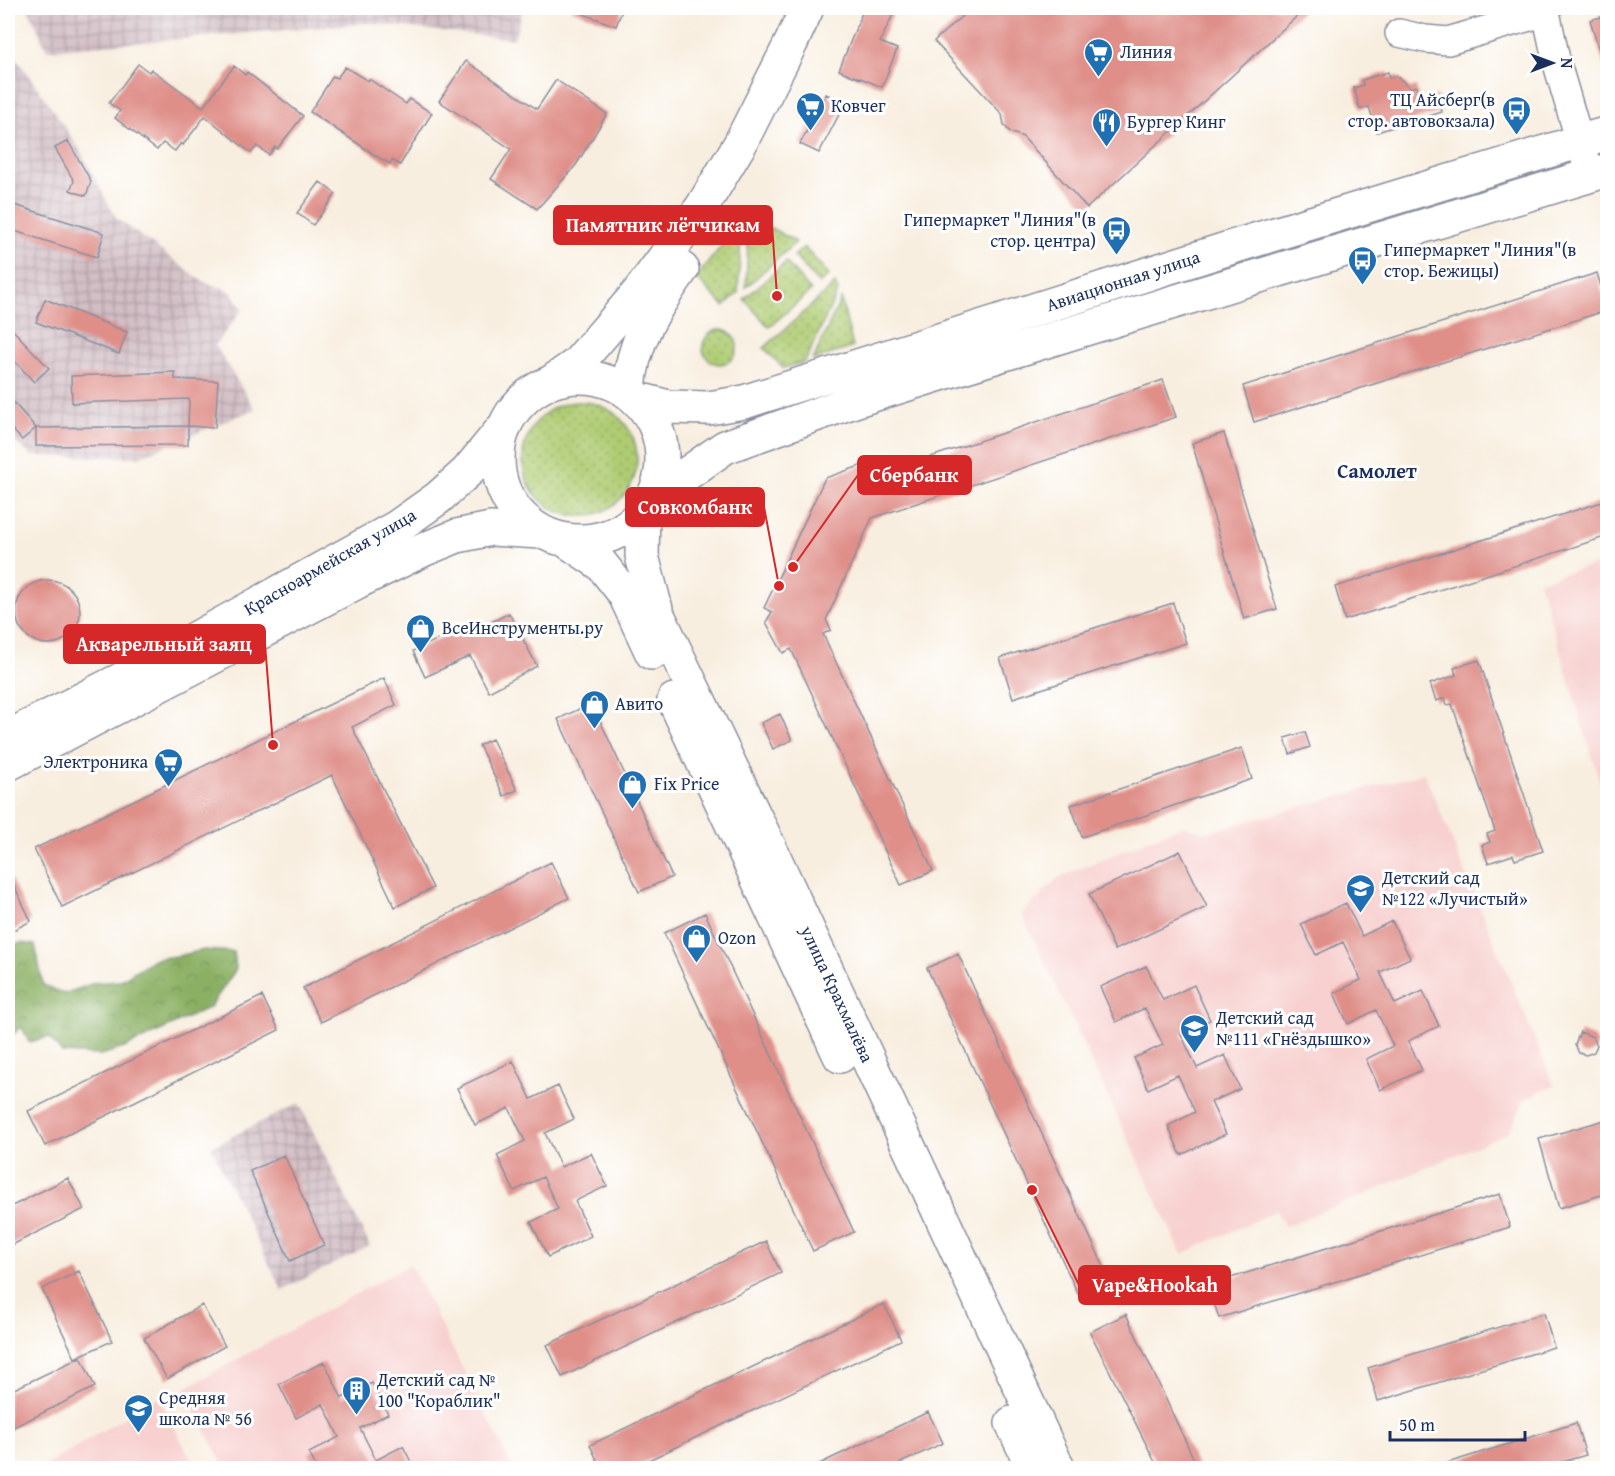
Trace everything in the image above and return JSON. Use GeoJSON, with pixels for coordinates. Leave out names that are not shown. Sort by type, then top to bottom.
{"type":"FeatureCollection","features":[{"type":"Feature","properties":{"kind":"main road"},"geometry":{"type":"LineString","coordinates":[[553,381],[577,364],[639,292],[702,207],[740,144],[807,8]]}},
{"type":"Feature","properties":{"kind":"main road"},"geometry":{"type":"LineString","coordinates":[[633,396],[630,373],[636,347],[659,302],[759,156],[831,8]]}},
{"type":"Feature","properties":{"kind":"main road","name":"Авиационная улица"},"geometry":{"type":"LineString","coordinates":[[633,396],[668,407],[709,408],[744,402],[1242,244],[1594,137]]}},
{"type":"Feature","properties":{"kind":"main road","name":"Авиационная улица"},"geometry":{"type":"LineString","coordinates":[[648,505],[725,447],[860,399],[1599,173]]}},
{"type":"Feature","properties":{"kind":"main road"},"geometry":{"type":"LineString","coordinates":[[572,377],[592,377],[611,382],[633,396],[653,420],[662,445],[662,472],[648,505],[621,531],[595,541],[554,536],[521,517],[507,497],[499,475],[498,450],[504,427],[517,406],[543,385],[572,377]]}},
{"type":"Feature","properties":{"kind":"main road","name":"Красноармейская улица"},"geometry":{"type":"LineString","coordinates":[[8,737],[128,676],[397,527],[438,498],[468,472],[504,427]]}},
{"type":"Feature","properties":{"kind":"main road","name":"улица Крахмалёва"},"geometry":{"type":"LineString","coordinates":[[648,505],[642,556],[657,613],[769,846],[1058,1468]]}},
{"type":"Feature","properties":{"kind":"main road","name":"Красноармейская улица"},"geometry":{"type":"LineString","coordinates":[[8,764],[357,582],[425,549],[457,536],[491,529],[554,536]]}},
{"type":"Feature","properties":{"kind":"main road","name":"улица Крахмалёва"},"geometry":{"type":"LineString","coordinates":[[554,536],[601,564],[624,593],[1033,1468]]}},
{"type":"Feature","properties":{"kind":"street"},"geometry":{"type":"LineString","coordinates":[[1399,33],[1448,41],[1546,12],[1557,64],[1594,137],[1599,173]]}},
{"type":"Feature","properties":{"kind":"shaded area"},"geometry":{"type":"Polygon","coordinates":[[[28,8],[523,8],[514,39],[368,23],[47,50],[28,8]]]}},
{"type":"Feature","properties":{"kind":"shaded area"},"geometry":{"type":"Polygon","coordinates":[[[8,47],[80,150],[116,218],[204,282],[229,290],[243,309],[215,345],[255,409],[139,457],[32,456],[8,436],[8,424],[12,411],[8,407],[8,47]]]}},
{"type":"Feature","properties":{"kind":"shaded area"},"geometry":{"type":"Polygon","coordinates":[[[1608,561],[1607,806],[1539,581],[1608,561]]]}},
{"type":"Feature","properties":{"kind":"shaded area"},"geometry":{"type":"Polygon","coordinates":[[[1424,773],[1554,1085],[1525,1099],[1509,1132],[1364,1195],[1285,1226],[1276,1211],[1182,1254],[1022,914],[1058,878],[1184,825],[1205,833],[1424,773]]]}},
{"type":"Feature","properties":{"kind":"shaded area"},"geometry":{"type":"Polygon","coordinates":[[[299,1103],[370,1246],[282,1290],[211,1147],[299,1103]]]}},
{"type":"Feature","properties":{"kind":"shaded area"},"geometry":{"type":"Polygon","coordinates":[[[410,1264],[513,1468],[225,1468],[184,1389],[410,1264]]]}},
{"type":"Feature","properties":{"kind":"shaded area","name":"Средняя школа № 56"},"geometry":{"type":"Polygon","coordinates":[[[158,1397],[196,1468],[41,1468],[158,1397]]]}},
{"type":"Feature","properties":{"kind":"green space"},"geometry":{"type":"Polygon","coordinates":[[[749,216],[796,242],[746,287],[749,216]]]}},
{"type":"Feature","properties":{"kind":"green space"},"geometry":{"type":"Polygon","coordinates":[[[742,220],[738,293],[724,306],[696,278],[742,220]]]}},
{"type":"Feature","properties":{"kind":"green space"},"geometry":{"type":"Polygon","coordinates":[[[804,247],[829,275],[819,284],[794,256],[804,247]]]}},
{"type":"Feature","properties":{"kind":"green space"},"geometry":{"type":"Polygon","coordinates":[[[786,262],[811,291],[769,327],[744,299],[786,262]]]}},
{"type":"Feature","properties":{"kind":"green space"},"geometry":{"type":"Polygon","coordinates":[[[835,284],[838,291],[805,362],[783,368],[764,348],[835,284]]]}},
{"type":"Feature","properties":{"kind":"green space"},"geometry":{"type":"Polygon","coordinates":[[[841,299],[853,347],[813,360],[841,299]]]}},
{"type":"Feature","properties":{"kind":"green space"},"geometry":{"type":"Polygon","coordinates":[[[720,330],[732,335],[737,347],[732,359],[720,364],[708,359],[703,347],[708,335],[720,330]]]}},
{"type":"Feature","properties":{"kind":"green space"},"geometry":{"type":"Polygon","coordinates":[[[580,402],[602,406],[620,419],[633,437],[637,459],[633,481],[620,499],[602,512],[580,516],[558,512],[540,499],[527,481],[523,459],[527,437],[540,419],[558,406],[580,402]]]}},
{"type":"Feature","properties":{"kind":"green space"},"geometry":{"type":"Polygon","coordinates":[[[20,943],[35,945],[43,985],[64,994],[94,983],[120,981],[154,959],[204,950],[234,952],[236,969],[210,1007],[124,1048],[100,1055],[62,1053],[49,1037],[29,1042],[22,1027],[8,1038],[8,946],[20,943]]]}},
{"type":"Feature","properties":{"kind":"building"},"geometry":{"type":"Polygon","coordinates":[[[571,8],[623,8],[616,26],[571,8]]]}},
{"type":"Feature","properties":{"kind":"building"},"geometry":{"type":"Polygon","coordinates":[[[864,8],[896,8],[880,42],[897,49],[882,87],[839,70],[864,8]]]}},
{"type":"Feature","properties":{"kind":"building","name":"Линия"},"geometry":{"type":"Polygon","coordinates":[[[971,8],[1306,8],[1087,208],[1023,137],[1010,132],[1004,125],[1002,114],[934,41],[971,8]]]}},
{"type":"Feature","properties":{"kind":"building"},"geometry":{"type":"Polygon","coordinates":[[[1608,15],[1608,65],[1604,66],[1590,20],[1608,15]]]}},
{"type":"Feature","properties":{"kind":"building"},"geometry":{"type":"Polygon","coordinates":[[[466,61],[537,109],[556,80],[607,114],[576,165],[537,209],[491,179],[511,149],[439,101],[466,61]]]}},
{"type":"Feature","properties":{"kind":"building"},"geometry":{"type":"Polygon","coordinates":[[[138,64],[149,72],[151,69],[203,107],[234,66],[245,75],[247,72],[303,116],[277,149],[275,147],[269,155],[257,146],[251,153],[205,116],[183,145],[181,143],[175,151],[163,143],[157,150],[115,118],[120,111],[109,103],[138,64]]]}},
{"type":"Feature","properties":{"kind":"building"},"geometry":{"type":"Polygon","coordinates":[[[345,67],[368,81],[369,79],[406,104],[409,99],[432,113],[400,165],[392,160],[390,164],[378,157],[310,112],[333,76],[337,78],[345,67]]]}},
{"type":"Feature","properties":{"kind":"building"},"geometry":{"type":"Polygon","coordinates":[[[1388,72],[1389,78],[1397,76],[1410,88],[1416,86],[1420,100],[1437,95],[1442,112],[1377,132],[1369,107],[1360,109],[1354,88],[1363,85],[1362,80],[1388,72]]]}},
{"type":"Feature","properties":{"kind":"building"},"geometry":{"type":"Polygon","coordinates":[[[826,94],[845,103],[819,153],[800,144],[826,94]]]}},
{"type":"Feature","properties":{"kind":"building"},"geometry":{"type":"Polygon","coordinates":[[[68,141],[91,181],[86,196],[70,190],[74,181],[55,148],[68,141]]]}},
{"type":"Feature","properties":{"kind":"building"},"geometry":{"type":"Polygon","coordinates":[[[320,182],[336,194],[313,225],[297,213],[320,182]]]}},
{"type":"Feature","properties":{"kind":"building"},"geometry":{"type":"Polygon","coordinates":[[[8,203],[104,233],[97,257],[8,229],[8,203]]]}},
{"type":"Feature","properties":{"kind":"building"},"geometry":{"type":"Polygon","coordinates":[[[1597,273],[1608,310],[1254,422],[1243,386],[1597,273]]]}},
{"type":"Feature","properties":{"kind":"building"},"geometry":{"type":"Polygon","coordinates":[[[45,299],[127,332],[119,354],[36,322],[45,299]]]}},
{"type":"Feature","properties":{"kind":"building"},"geometry":{"type":"Polygon","coordinates":[[[8,325],[49,368],[34,382],[8,354],[8,325]]]}},
{"type":"Feature","properties":{"kind":"building"},"geometry":{"type":"Polygon","coordinates":[[[175,372],[175,379],[218,381],[215,428],[188,426],[189,399],[72,403],[71,376],[175,372]]]}},
{"type":"Feature","properties":{"kind":"building"},"geometry":{"type":"Polygon","coordinates":[[[1163,380],[1176,417],[872,518],[826,620],[831,630],[823,634],[933,871],[901,885],[791,649],[783,653],[766,622],[772,612],[764,608],[825,478],[863,465],[867,478],[1163,380]]]}},
{"type":"Feature","properties":{"kind":"building"},"geometry":{"type":"Polygon","coordinates":[[[8,396],[36,428],[22,440],[8,425],[8,396]]]}},
{"type":"Feature","properties":{"kind":"building"},"geometry":{"type":"Polygon","coordinates":[[[188,426],[188,445],[36,446],[36,428],[188,426]]]}},
{"type":"Feature","properties":{"kind":"building"},"geometry":{"type":"Polygon","coordinates":[[[1224,433],[1277,609],[1244,619],[1192,443],[1224,433]]]}},
{"type":"Feature","properties":{"kind":"building"},"geometry":{"type":"Polygon","coordinates":[[[1608,500],[1608,536],[1345,620],[1335,587],[1608,500]]]}},
{"type":"Feature","properties":{"kind":"building"},"geometry":{"type":"Polygon","coordinates":[[[48,580],[66,586],[74,594],[80,612],[74,630],[66,638],[48,644],[30,638],[22,630],[16,612],[22,594],[30,586],[48,580]]]}},
{"type":"Feature","properties":{"kind":"building"},"geometry":{"type":"Polygon","coordinates":[[[1173,603],[1186,643],[1013,698],[1000,658],[1173,603]]]}},
{"type":"Feature","properties":{"kind":"building"},"geometry":{"type":"Polygon","coordinates":[[[509,613],[537,666],[489,692],[470,656],[425,677],[413,651],[464,627],[467,635],[509,613]]]}},
{"type":"Feature","properties":{"kind":"building"},"geometry":{"type":"Polygon","coordinates":[[[1479,660],[1543,851],[1515,860],[1513,855],[1488,863],[1482,845],[1490,842],[1487,834],[1495,831],[1452,704],[1447,705],[1445,698],[1436,701],[1430,684],[1456,675],[1454,668],[1479,660]]]}},
{"type":"Feature","properties":{"kind":"building"},"geometry":{"type":"Polygon","coordinates":[[[384,678],[396,705],[352,727],[433,888],[395,907],[332,775],[62,907],[34,849],[384,678]]]}},
{"type":"Feature","properties":{"kind":"building"},"geometry":{"type":"Polygon","coordinates":[[[592,703],[672,877],[639,892],[558,719],[592,703]]]}},
{"type":"Feature","properties":{"kind":"building"},"geometry":{"type":"Polygon","coordinates":[[[780,714],[792,740],[773,749],[761,723],[780,714]]]}},
{"type":"Feature","properties":{"kind":"building"},"geometry":{"type":"Polygon","coordinates":[[[1305,732],[1310,747],[1290,754],[1285,738],[1305,732]]]}},
{"type":"Feature","properties":{"kind":"building"},"geometry":{"type":"Polygon","coordinates":[[[492,739],[517,790],[504,796],[479,745],[492,739]]]}},
{"type":"Feature","properties":{"kind":"building"},"geometry":{"type":"Polygon","coordinates":[[[1242,748],[1252,779],[1082,837],[1071,805],[1242,748]]]}},
{"type":"Feature","properties":{"kind":"building"},"geometry":{"type":"Polygon","coordinates":[[[1180,851],[1207,907],[1115,950],[1089,894],[1180,851]]]}},
{"type":"Feature","properties":{"kind":"building"},"geometry":{"type":"Polygon","coordinates":[[[551,862],[569,898],[321,1022],[303,988],[551,862]]]}},
{"type":"Feature","properties":{"kind":"building"},"geometry":{"type":"Polygon","coordinates":[[[8,873],[31,921],[8,933],[8,873]]]}},
{"type":"Feature","properties":{"kind":"building"},"geometry":{"type":"Polygon","coordinates":[[[1346,903],[1362,936],[1392,921],[1410,958],[1380,972],[1395,1004],[1423,991],[1439,1026],[1408,1041],[1422,1070],[1380,1090],[1366,1059],[1393,1046],[1376,1010],[1348,1024],[1334,993],[1361,980],[1343,942],[1316,955],[1301,924],[1346,903]]]}},
{"type":"Feature","properties":{"kind":"building"},"geometry":{"type":"Polygon","coordinates":[[[705,913],[854,1232],[813,1251],[664,933],[705,913]]]}},
{"type":"Feature","properties":{"kind":"building"},"geometry":{"type":"Polygon","coordinates":[[[958,954],[1110,1280],[1078,1294],[927,968],[958,954]]]}},
{"type":"Feature","properties":{"kind":"building"},"geometry":{"type":"Polygon","coordinates":[[[1146,966],[1163,1000],[1194,985],[1210,1020],[1181,1034],[1197,1068],[1225,1055],[1240,1089],[1211,1102],[1226,1134],[1181,1155],[1168,1126],[1195,1112],[1178,1075],[1148,1089],[1134,1058],[1163,1045],[1145,1008],[1116,1022],[1100,987],[1146,966]]]}},
{"type":"Feature","properties":{"kind":"building"},"geometry":{"type":"Polygon","coordinates":[[[262,996],[279,1030],[45,1146],[28,1111],[262,996]]]}},
{"type":"Feature","properties":{"kind":"building"},"geometry":{"type":"Polygon","coordinates":[[[1580,1032],[1593,1037],[1597,1045],[1594,1052],[1586,1055],[1579,1053],[1575,1045],[1580,1032]]]}},
{"type":"Feature","properties":{"kind":"building"},"geometry":{"type":"Polygon","coordinates":[[[513,1061],[531,1099],[558,1086],[574,1119],[545,1133],[561,1167],[591,1153],[607,1186],[575,1201],[591,1236],[548,1257],[531,1222],[558,1209],[543,1177],[514,1191],[497,1155],[525,1141],[509,1108],[475,1125],[457,1088],[513,1061]]]}},
{"type":"Feature","properties":{"kind":"building"},"geometry":{"type":"Polygon","coordinates":[[[1605,1120],[1608,1128],[1608,1193],[1559,1208],[1539,1139],[1605,1120]]]}},
{"type":"Feature","properties":{"kind":"building"},"geometry":{"type":"Polygon","coordinates":[[[284,1155],[324,1245],[290,1261],[250,1171],[284,1155]]]}},
{"type":"Feature","properties":{"kind":"building"},"geometry":{"type":"Polygon","coordinates":[[[68,1178],[84,1209],[8,1247],[8,1208],[68,1178]]]}},
{"type":"Feature","properties":{"kind":"building"},"geometry":{"type":"Polygon","coordinates":[[[1500,1194],[1510,1227],[1219,1318],[1208,1285],[1500,1194]]]}},
{"type":"Feature","properties":{"kind":"building"},"geometry":{"type":"Polygon","coordinates":[[[766,1241],[781,1273],[562,1377],[547,1345],[766,1241]]]}},
{"type":"Feature","properties":{"kind":"building"},"geometry":{"type":"Polygon","coordinates":[[[79,1271],[112,1341],[75,1358],[42,1289],[79,1271]]]}},
{"type":"Feature","properties":{"kind":"building"},"geometry":{"type":"Polygon","coordinates":[[[884,1304],[901,1340],[632,1468],[601,1468],[590,1445],[884,1304]]]}},
{"type":"Feature","properties":{"kind":"building"},"geometry":{"type":"Polygon","coordinates":[[[202,1305],[225,1346],[167,1379],[144,1338],[202,1305]]]}},
{"type":"Feature","properties":{"kind":"building"},"geometry":{"type":"Polygon","coordinates":[[[1544,1313],[1554,1347],[1378,1401],[1368,1368],[1544,1313]]]}},
{"type":"Feature","properties":{"kind":"building"},"geometry":{"type":"Polygon","coordinates":[[[1126,1314],[1198,1468],[1158,1468],[1090,1332],[1126,1314]]]}},
{"type":"Feature","properties":{"kind":"building"},"geometry":{"type":"Polygon","coordinates":[[[81,1357],[95,1387],[8,1430],[8,1392],[81,1357]]]}},
{"type":"Feature","properties":{"kind":"building","name":"Детский сад № 100 \"Кораблик\""},"geometry":{"type":"Polygon","coordinates":[[[324,1362],[342,1398],[372,1383],[388,1414],[360,1428],[376,1460],[403,1446],[414,1468],[317,1468],[309,1453],[339,1437],[323,1404],[296,1418],[279,1384],[324,1362]]]}},
{"type":"Feature","properties":{"kind":"building"},"geometry":{"type":"Polygon","coordinates":[[[928,1412],[943,1443],[890,1468],[811,1468],[928,1412]]]}},
{"type":"Feature","properties":{"kind":"building"},"geometry":{"type":"Polygon","coordinates":[[[1576,1423],[1586,1455],[1541,1468],[1442,1468],[1441,1465],[1576,1423]]]}},
{"type":"Feature","properties":{"kind":"place","name":"Линия"},"geometry":{"type":"Point","coordinates":[1099,78]}},
{"type":"Feature","properties":{"kind":"place","name":"Ковчег"},"geometry":{"type":"Point","coordinates":[810,132]}},
{"type":"Feature","properties":{"kind":"place","name":"ТЦ Айсберг(в стор. автовокзала)"},"geometry":{"type":"Point","coordinates":[1516,136]}},
{"type":"Feature","properties":{"kind":"place","name":"Бургер Кинг"},"geometry":{"type":"Point","coordinates":[1106,148]}},
{"type":"Feature","properties":{"kind":"place","name":"Гипермаркет \"Линия\"(в стор. центра)"},"geometry":{"type":"Point","coordinates":[1117,256]}},
{"type":"Feature","properties":{"kind":"place","name":"Гипермаркет \"Линия\"(в стор. Бежицы)"},"geometry":{"type":"Point","coordinates":[1363,286]}},
{"type":"Feature","properties":{"kind":"place","name":"Памятник лётчикам"},"geometry":{"type":"Point","coordinates":[777,296]}},
{"type":"Feature","properties":{"kind":"place","name":"Сбербанк"},"geometry":{"type":"Point","coordinates":[793,567]}},
{"type":"Feature","properties":{"kind":"place","name":"Совкомбанк"},"geometry":{"type":"Point","coordinates":[779,586]}},
{"type":"Feature","properties":{"kind":"place","name":"ВсеИнструменты.ру"},"geometry":{"type":"Point","coordinates":[421,654]}},
{"type":"Feature","properties":{"kind":"place","name":"Авито"},"geometry":{"type":"Point","coordinates":[594,730]}},
{"type":"Feature","properties":{"kind":"place","name":"Акварельный заяц"},"geometry":{"type":"Point","coordinates":[273,745]}},
{"type":"Feature","properties":{"kind":"place","name":"Электроника"},"geometry":{"type":"Point","coordinates":[169,788]}},
{"type":"Feature","properties":{"kind":"place","name":"Fix Price"},"geometry":{"type":"Point","coordinates":[633,810]}},
{"type":"Feature","properties":{"kind":"place","name":"Детский сад №122 «Лучистый»"},"geometry":{"type":"Point","coordinates":[1361,914]}},
{"type":"Feature","properties":{"kind":"place","name":"Ozon"},"geometry":{"type":"Point","coordinates":[697,964]}},
{"type":"Feature","properties":{"kind":"place","name":"Детский сад №111 «Гнёздышко»"},"geometry":{"type":"Point","coordinates":[1195,1054]}},
{"type":"Feature","properties":{"kind":"place","name":"Vape&Hookah"},"geometry":{"type":"Point","coordinates":[1032,1190]}},
{"type":"Feature","properties":{"kind":"place","name":"Детский сад № 100 \"Кораблик\""},"geometry":{"type":"Point","coordinates":[356,1416]}},
{"type":"Feature","properties":{"kind":"place","name":"Средняя школа № 56"},"geometry":{"type":"Point","coordinates":[138,1434]}},
{"type":"Feature","properties":{"kind":"district","name":"Самолет"},"geometry":{"type":"Point","coordinates":[1377,471]}}]}
